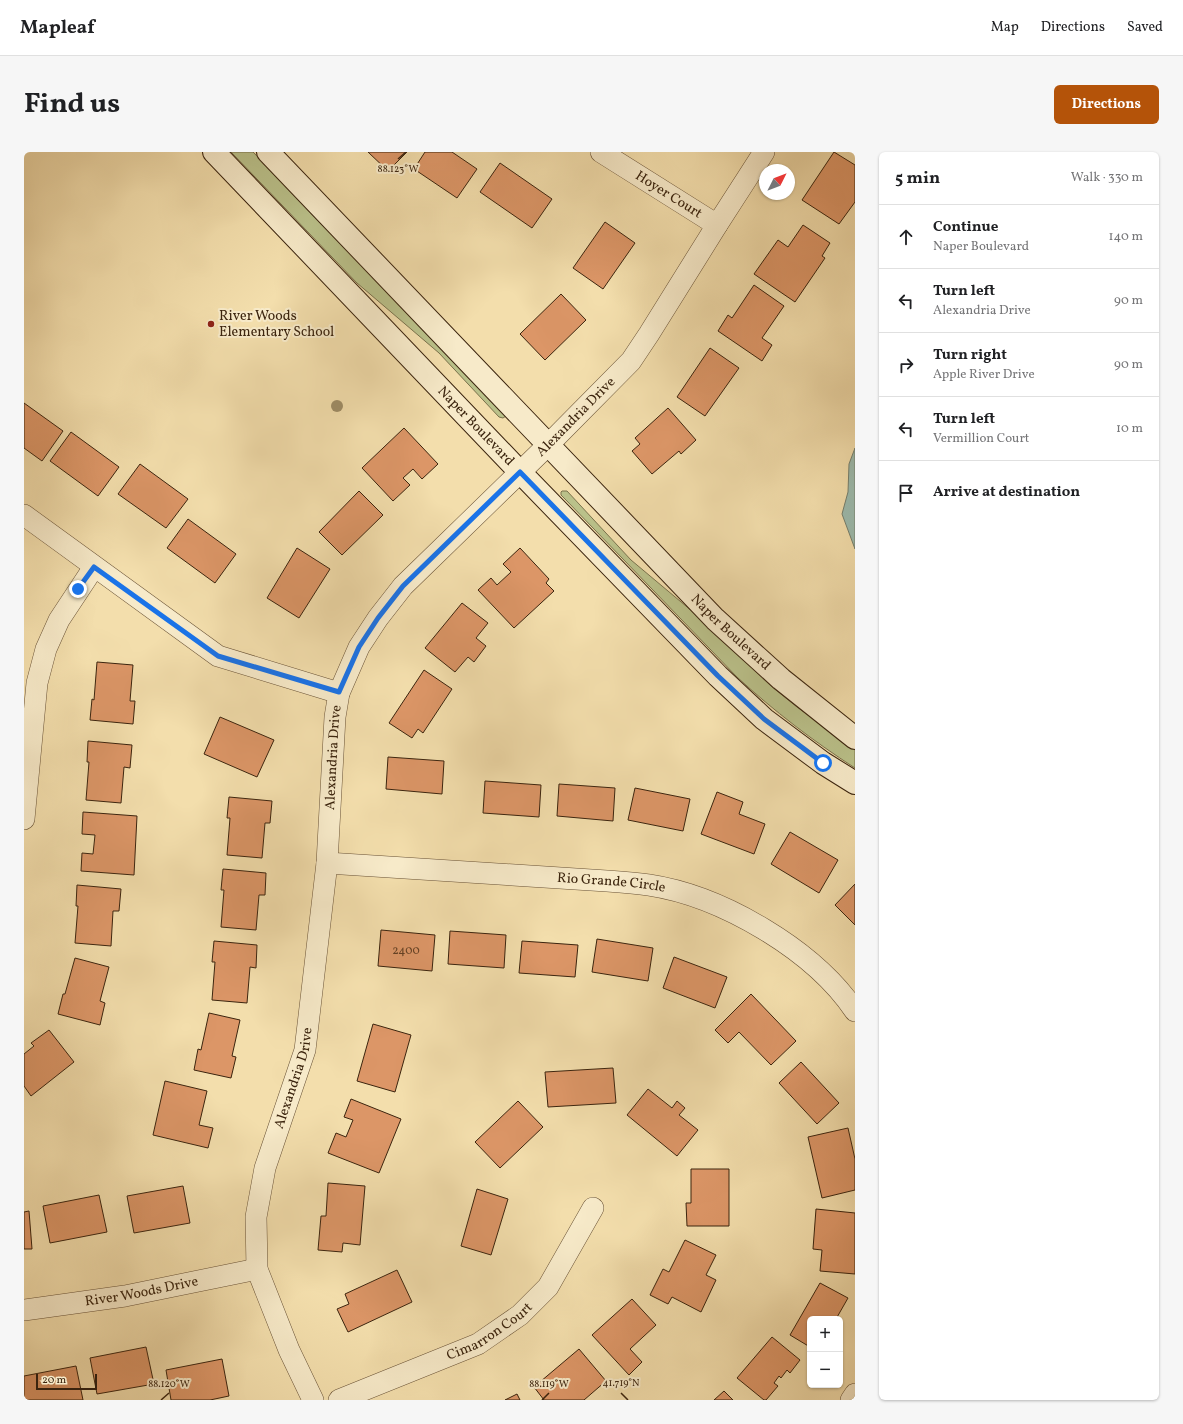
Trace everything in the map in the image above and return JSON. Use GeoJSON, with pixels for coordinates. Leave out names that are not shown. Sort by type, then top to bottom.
{"type":"FeatureCollection","features":[{"type":"Feature","properties":{"kind":"main road","name":"Naper Boulevard"},"geometry":{"type":"LineString","coordinates":[[214,152],[520,472],[718,676],[764,719],[823,763],[855,783]]}},
{"type":"Feature","properties":{"kind":"main road","name":"Naper Boulevard"},"geometry":{"type":"LineString","coordinates":[[268,152],[715,619],[781,679],[855,738]]}},
{"type":"Feature","properties":{"kind":"street","name":"Hoyer Court"},"geometry":{"type":"LineString","coordinates":[[601,152],[717,225]]}},
{"type":"Feature","properties":{"kind":"street","name":"Alexandria Drive"},"geometry":{"type":"LineString","coordinates":[[313,1400],[289,1350],[257,1269],[256,1217],[265,1168],[305,1050],[327,863],[336,717],[339,692],[359,647],[378,618],[403,586],[548,445],[631,360],[650,334],[764,152]]}},
{"type":"Feature","properties":{"kind":"street"},"geometry":{"type":"LineString","coordinates":[[24,515],[218,656],[339,692]]}},
{"type":"Feature","properties":{"kind":"street"},"geometry":{"type":"LineString","coordinates":[[24,819],[37,683],[46,649],[59,620],[94,567]]}},
{"type":"Feature","properties":{"kind":"street","name":"Rio Grande Circle"},"geometry":{"type":"LineString","coordinates":[[327,863],[607,881],[650,885],[678,892],[702,899],[727,909],[763,928],[787,944],[834,986],[855,1011]]}},
{"type":"Feature","properties":{"kind":"street","name":"Cimarron Court"},"geometry":{"type":"LineString","coordinates":[[340,1400],[478,1344],[520,1315],[548,1287],[593,1208]]}},
{"type":"Feature","properties":{"kind":"street","name":"River Woods Drive"},"geometry":{"type":"LineString","coordinates":[[24,1310],[125,1296],[257,1269]]}},
{"type":"Feature","properties":{"kind":"street"},"geometry":{"type":"LineString","coordinates":[[851,1400],[855,1394]]}},
{"type":"Feature","properties":{"kind":"green space"},"geometry":{"type":"Polygon","coordinates":[[[231,152],[253,152],[506,416],[503,418],[499,417],[439,353],[357,283],[231,152]]]}},
{"type":"Feature","properties":{"kind":"green space"},"geometry":{"type":"Polygon","coordinates":[[[562,491],[567,491],[631,560],[699,617],[771,686],[855,749],[855,768],[794,725],[737,677],[561,495],[562,491]]]}},
{"type":"Feature","properties":{"kind":"shaded area"},"geometry":{"type":"Polygon","coordinates":[[[855,448],[855,549],[842,514],[848,492],[849,464],[855,448]]]}},
{"type":"Feature","properties":{"kind":"building"},"geometry":{"type":"Polygon","coordinates":[[[368,152],[407,152],[388,171],[368,152]]]}},
{"type":"Feature","properties":{"kind":"building"},"geometry":{"type":"Polygon","coordinates":[[[425,152],[452,152],[477,169],[457,198],[414,169],[425,152]]]}},
{"type":"Feature","properties":{"kind":"building"},"geometry":{"type":"Polygon","coordinates":[[[834,152],[855,165],[855,202],[839,224],[802,200],[834,152]]]}},
{"type":"Feature","properties":{"kind":"building"},"geometry":{"type":"Polygon","coordinates":[[[500,163],[552,199],[532,228],[480,192],[500,163]]]}},
{"type":"Feature","properties":{"kind":"building"},"geometry":{"type":"Polygon","coordinates":[[[605,222],[635,243],[603,289],[573,268],[605,222]]]}},
{"type":"Feature","properties":{"kind":"building"},"geometry":{"type":"Polygon","coordinates":[[[803,225],[830,243],[822,256],[825,258],[795,302],[754,274],[778,240],[788,247],[803,225]]]}},
{"type":"Feature","properties":{"kind":"building"},"geometry":{"type":"Polygon","coordinates":[[[754,285],[784,306],[762,338],[772,345],[762,361],[718,331],[728,315],[732,318],[754,285]]]}},
{"type":"Feature","properties":{"kind":"building"},"geometry":{"type":"Polygon","coordinates":[[[561,294],[586,320],[545,360],[520,334],[561,294]]]}},
{"type":"Feature","properties":{"kind":"building"},"geometry":{"type":"Polygon","coordinates":[[[710,348],[739,368],[705,416],[677,397],[710,348]]]}},
{"type":"Feature","properties":{"kind":"building"},"geometry":{"type":"Polygon","coordinates":[[[24,403],[63,431],[42,461],[24,448],[24,403]]]}},
{"type":"Feature","properties":{"kind":"building"},"geometry":{"type":"Polygon","coordinates":[[[668,408],[696,440],[681,454],[679,451],[652,474],[632,451],[640,444],[635,438],[668,408]]]}},
{"type":"Feature","properties":{"kind":"building"},"geometry":{"type":"Polygon","coordinates":[[[404,428],[438,464],[422,479],[413,469],[403,478],[410,485],[393,501],[362,468],[404,428]]]}},
{"type":"Feature","properties":{"kind":"building"},"geometry":{"type":"Polygon","coordinates":[[[71,432],[119,467],[98,496],[50,461],[71,432]]]}},
{"type":"Feature","properties":{"kind":"building"},"geometry":{"type":"Polygon","coordinates":[[[140,464],[188,499],[166,528],[118,494],[140,464]]]}},
{"type":"Feature","properties":{"kind":"building"},"geometry":{"type":"Polygon","coordinates":[[[359,491],[383,515],[342,555],[319,532],[359,491]]]}},
{"type":"Feature","properties":{"kind":"building"},"geometry":{"type":"Polygon","coordinates":[[[188,519],[236,554],[215,583],[167,548],[188,519]]]}},
{"type":"Feature","properties":{"kind":"building"},"geometry":{"type":"Polygon","coordinates":[[[297,548],[330,569],[299,618],[267,598],[297,548]]]}},
{"type":"Feature","properties":{"kind":"building"},"geometry":{"type":"Polygon","coordinates":[[[520,548],[549,579],[546,583],[554,591],[514,628],[478,590],[491,578],[497,585],[511,572],[503,564],[520,548]]]}},
{"type":"Feature","properties":{"kind":"building"},"geometry":{"type":"Polygon","coordinates":[[[462,603],[488,623],[476,638],[486,646],[474,662],[468,657],[455,672],[425,648],[462,603]]]}},
{"type":"Feature","properties":{"kind":"building"},"geometry":{"type":"Polygon","coordinates":[[[97,662],[133,665],[130,701],[135,701],[133,724],[90,720],[92,699],[94,700],[97,662]]]}},
{"type":"Feature","properties":{"kind":"building"},"geometry":{"type":"Polygon","coordinates":[[[424,670],[452,689],[423,733],[418,729],[412,738],[389,723],[424,670]]]}},
{"type":"Feature","properties":{"kind":"building"},"geometry":{"type":"Polygon","coordinates":[[[220,717],[274,740],[257,777],[204,754],[220,717]]]}},
{"type":"Feature","properties":{"kind":"building"},"geometry":{"type":"Polygon","coordinates":[[[88,741],[132,745],[130,768],[124,767],[121,803],[86,800],[89,762],[87,762],[88,741]]]}},
{"type":"Feature","properties":{"kind":"building"},"geometry":{"type":"Polygon","coordinates":[[[388,757],[444,761],[442,794],[386,789],[388,757]]]}},
{"type":"Feature","properties":{"kind":"building"},"geometry":{"type":"Polygon","coordinates":[[[485,781],[541,785],[539,817],[483,813],[485,781]]]}},
{"type":"Feature","properties":{"kind":"building"},"geometry":{"type":"Polygon","coordinates":[[[559,784],[615,788],[613,821],[557,816],[559,784]]]}},
{"type":"Feature","properties":{"kind":"building"},"geometry":{"type":"Polygon","coordinates":[[[635,788],[690,799],[683,831],[628,820],[635,788]]]}},
{"type":"Feature","properties":{"kind":"building"},"geometry":{"type":"Polygon","coordinates":[[[717,792],[743,802],[739,814],[765,824],[754,854],[701,834],[717,792]]]}},
{"type":"Feature","properties":{"kind":"building"},"geometry":{"type":"Polygon","coordinates":[[[229,797],[272,801],[270,823],[265,823],[262,858],[227,855],[230,818],[227,818],[229,797]]]}},
{"type":"Feature","properties":{"kind":"building"},"geometry":{"type":"Polygon","coordinates":[[[83,812],[137,816],[134,875],[81,871],[82,853],[93,854],[95,835],[82,834],[83,812]]]}},
{"type":"Feature","properties":{"kind":"building"},"geometry":{"type":"Polygon","coordinates":[[[790,832],[838,860],[819,893],[771,864],[790,832]]]}},
{"type":"Feature","properties":{"kind":"building"},"geometry":{"type":"Polygon","coordinates":[[[223,869],[266,873],[265,895],[259,895],[256,930],[221,927],[224,890],[221,890],[223,869]]]}},
{"type":"Feature","properties":{"kind":"building"},"geometry":{"type":"Polygon","coordinates":[[[855,884],[855,925],[835,905],[855,884]]]}},
{"type":"Feature","properties":{"kind":"building"},"geometry":{"type":"Polygon","coordinates":[[[77,885],[121,889],[119,911],[113,911],[111,946],[75,943],[78,906],[76,906],[77,885]]]}},
{"type":"Feature","properties":{"kind":"building"},"geometry":{"type":"Polygon","coordinates":[[[381,930],[435,935],[432,971],[378,966],[381,930]]]}},
{"type":"Feature","properties":{"kind":"building"},"geometry":{"type":"Polygon","coordinates":[[[450,931],[506,935],[504,968],[448,964],[450,931]]]}},
{"type":"Feature","properties":{"kind":"building"},"geometry":{"type":"Polygon","coordinates":[[[597,939],[653,948],[648,981],[592,972],[597,939]]]}},
{"type":"Feature","properties":{"kind":"building"},"geometry":{"type":"Polygon","coordinates":[[[214,941],[257,945],[256,968],[250,967],[247,1003],[212,1000],[215,962],[212,962],[214,941]]]}},
{"type":"Feature","properties":{"kind":"building"},"geometry":{"type":"Polygon","coordinates":[[[522,941],[578,945],[575,977],[519,973],[522,941]]]}},
{"type":"Feature","properties":{"kind":"building"},"geometry":{"type":"Polygon","coordinates":[[[674,957],[727,977],[715,1008],[663,988],[674,957]]]}},
{"type":"Feature","properties":{"kind":"building"},"geometry":{"type":"Polygon","coordinates":[[[75,958],[109,967],[100,1001],[105,1003],[100,1025],[58,1014],[75,958]]]}},
{"type":"Feature","properties":{"kind":"building"},"geometry":{"type":"Polygon","coordinates":[[[751,994],[796,1041],[771,1065],[739,1032],[728,1043],[715,1030],[751,994]]]}},
{"type":"Feature","properties":{"kind":"building"},"geometry":{"type":"Polygon","coordinates":[[[209,1013],[240,1020],[232,1056],[236,1057],[231,1078],[194,1070],[198,1049],[201,1050],[209,1013]]]}},
{"type":"Feature","properties":{"kind":"building"},"geometry":{"type":"Polygon","coordinates":[[[373,1024],[411,1035],[395,1092],[357,1081],[373,1024]]]}},
{"type":"Feature","properties":{"kind":"building"},"geometry":{"type":"Polygon","coordinates":[[[49,1030],[74,1062],[31,1096],[24,1086],[24,1054],[34,1046],[31,1043],[49,1030]]]}},
{"type":"Feature","properties":{"kind":"building"},"geometry":{"type":"Polygon","coordinates":[[[801,1062],[839,1103],[817,1124],[779,1083],[801,1062]]]}},
{"type":"Feature","properties":{"kind":"building"},"geometry":{"type":"Polygon","coordinates":[[[613,1068],[616,1103],[548,1107],[545,1072],[613,1068]]]}},
{"type":"Feature","properties":{"kind":"building"},"geometry":{"type":"Polygon","coordinates":[[[165,1081],[207,1091],[199,1125],[213,1128],[208,1148],[153,1135],[165,1081]]]}},
{"type":"Feature","properties":{"kind":"building"},"geometry":{"type":"Polygon","coordinates":[[[648,1089],[672,1108],[677,1101],[685,1108],[679,1115],[698,1130],[677,1156],[627,1115],[648,1089]]]}},
{"type":"Feature","properties":{"kind":"building"},"geometry":{"type":"Polygon","coordinates":[[[351,1099],[401,1119],[379,1173],[328,1153],[336,1133],[346,1137],[353,1120],[344,1117],[351,1099]]]}},
{"type":"Feature","properties":{"kind":"building"},"geometry":{"type":"Polygon","coordinates":[[[518,1101],[543,1127],[500,1168],[475,1142],[518,1101]]]}},
{"type":"Feature","properties":{"kind":"building"},"geometry":{"type":"Polygon","coordinates":[[[848,1128],[855,1159],[855,1190],[822,1198],[808,1137],[848,1128]]]}},
{"type":"Feature","properties":{"kind":"building"},"geometry":{"type":"Polygon","coordinates":[[[691,1169],[729,1169],[729,1226],[687,1226],[686,1203],[691,1203],[691,1169]]]}},
{"type":"Feature","properties":{"kind":"building"},"geometry":{"type":"Polygon","coordinates":[[[328,1183],[365,1186],[360,1245],[343,1243],[342,1252],[318,1250],[321,1216],[326,1216],[328,1183]]]}},
{"type":"Feature","properties":{"kind":"building"},"geometry":{"type":"Polygon","coordinates":[[[183,1186],[190,1223],[134,1233],[127,1196],[183,1186]]]}},
{"type":"Feature","properties":{"kind":"building"},"geometry":{"type":"Polygon","coordinates":[[[477,1189],[508,1199],[491,1255],[461,1246],[477,1189]]]}},
{"type":"Feature","properties":{"kind":"building"},"geometry":{"type":"Polygon","coordinates":[[[99,1195],[107,1232],[50,1243],[43,1206],[99,1195]]]}},
{"type":"Feature","properties":{"kind":"building"},"geometry":{"type":"Polygon","coordinates":[[[816,1209],[855,1213],[855,1274],[820,1271],[822,1250],[813,1249],[816,1209]]]}},
{"type":"Feature","properties":{"kind":"building"},"geometry":{"type":"Polygon","coordinates":[[[29,1211],[32,1249],[24,1249],[24,1212],[29,1211]]]}},
{"type":"Feature","properties":{"kind":"building"},"geometry":{"type":"Polygon","coordinates":[[[685,1240],[716,1255],[706,1275],[716,1280],[701,1312],[672,1297],[668,1304],[650,1295],[663,1269],[669,1272],[685,1240]]]}},
{"type":"Feature","properties":{"kind":"building"},"geometry":{"type":"Polygon","coordinates":[[[397,1270],[412,1302],[348,1332],[337,1309],[349,1304],[345,1294],[397,1270]]]}},
{"type":"Feature","properties":{"kind":"building"},"geometry":{"type":"Polygon","coordinates":[[[820,1283],[848,1298],[838,1316],[807,1316],[807,1345],[790,1335],[820,1283]]]}},
{"type":"Feature","properties":{"kind":"building"},"geometry":{"type":"Polygon","coordinates":[[[632,1299],[656,1325],[630,1349],[642,1362],[629,1375],[592,1335],[632,1299]]]}},
{"type":"Feature","properties":{"kind":"building"},"geometry":{"type":"Polygon","coordinates":[[[772,1337],[800,1360],[790,1373],[787,1370],[781,1378],[779,1376],[774,1383],[778,1386],[766,1400],[764,1400],[737,1378],[772,1337]]]}},
{"type":"Feature","properties":{"kind":"building"},"geometry":{"type":"Polygon","coordinates":[[[146,1347],[154,1384],[97,1394],[90,1358],[146,1347]]]}},
{"type":"Feature","properties":{"kind":"building"},"geometry":{"type":"Polygon","coordinates":[[[579,1349],[606,1381],[584,1400],[544,1400],[534,1387],[579,1349]]]}},
{"type":"Feature","properties":{"kind":"building"},"geometry":{"type":"Polygon","coordinates":[[[222,1359],[229,1396],[210,1400],[171,1400],[166,1370],[222,1359]]]}},
{"type":"Feature","properties":{"kind":"building"},"geometry":{"type":"Polygon","coordinates":[[[76,1366],[83,1400],[24,1400],[24,1376],[76,1366]]]}},
{"type":"Feature","properties":{"kind":"building"},"geometry":{"type":"Polygon","coordinates":[[[724,1391],[733,1400],[714,1400],[724,1391]]]}},
{"type":"Feature","properties":{"kind":"building"},"geometry":{"type":"Polygon","coordinates":[[[517,1394],[520,1400],[505,1400],[517,1394]]]}},
{"type":"Feature","properties":{"kind":"place","name":"River Woods Elementary School"},"geometry":{"type":"Point","coordinates":[211,324]}},
{"type":"Feature","properties":{"kind":"route"},"geometry":{"type":"LineString","coordinates":[[78,589],[94,567],[218,656],[339,692],[359,647],[378,618],[403,586],[520,472],[718,676],[764,719],[823,763]]}}]}
